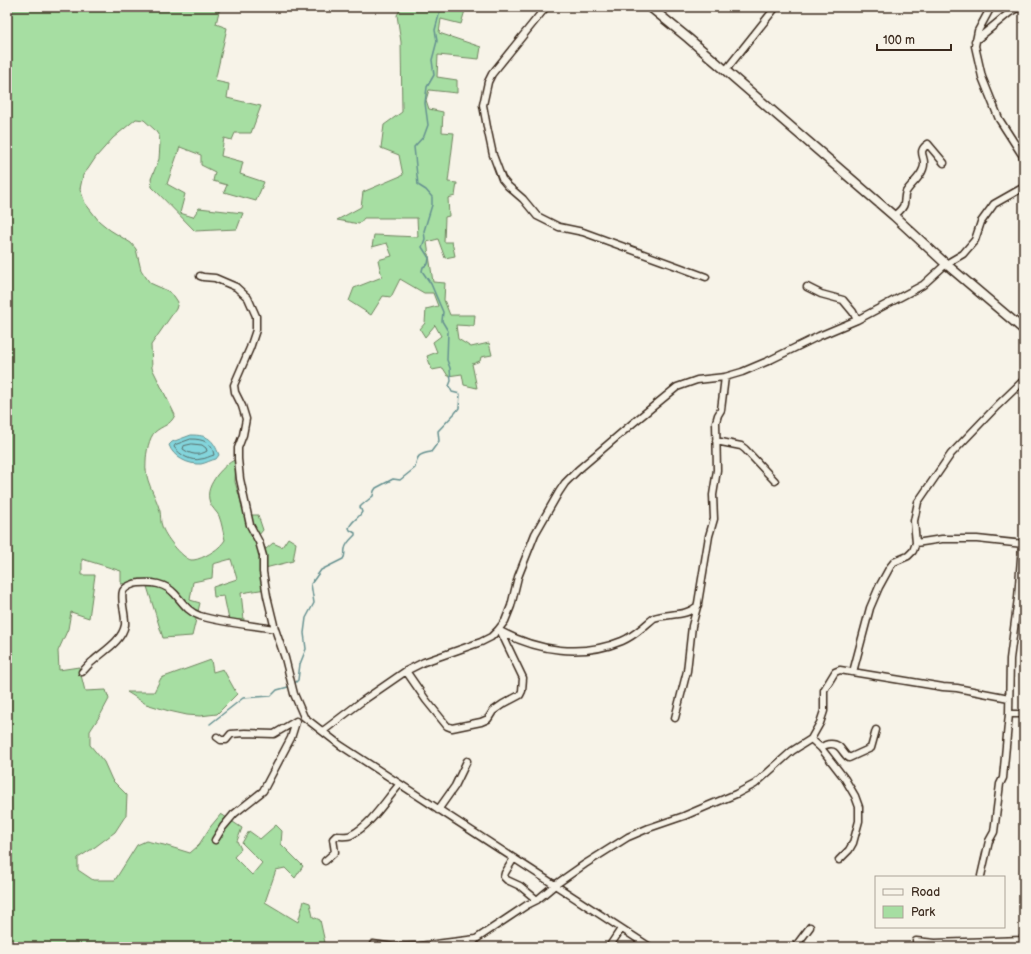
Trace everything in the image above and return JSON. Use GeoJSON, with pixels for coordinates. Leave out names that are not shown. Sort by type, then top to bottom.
{"type":"FeatureCollection","features":[{"type":"Feature","properties":{"kind":"main road"},"geometry":{"type":"LineString","coordinates":[[650,7],[688,38],[894,216],[946,264],[1024,330]]}},
{"type":"Feature","properties":{"kind":"street"},"geometry":{"type":"LineString","coordinates":[[546,7],[492,74],[488,82],[483,105],[493,155],[502,179],[523,199],[537,216],[559,227],[583,232],[706,277]]}},
{"type":"Feature","properties":{"kind":"street"},"geometry":{"type":"LineString","coordinates":[[725,71],[776,7]]}},
{"type":"Feature","properties":{"kind":"street"},"geometry":{"type":"LineString","coordinates":[[991,7],[978,31],[975,46],[982,77],[999,120],[1024,158]]}},
{"type":"Feature","properties":{"kind":"street"},"geometry":{"type":"LineString","coordinates":[[975,42],[1009,13],[1020,7]]}},
{"type":"Feature","properties":{"kind":"street"},"geometry":{"type":"LineString","coordinates":[[894,216],[903,207],[907,191],[924,169],[925,164],[922,151],[923,148],[928,144],[944,163]]}},
{"type":"Feature","properties":{"kind":"street"},"geometry":{"type":"LineString","coordinates":[[323,731],[361,702],[406,671],[424,662],[481,642],[500,631],[511,606],[518,577],[535,534],[565,483],[632,423],[677,387],[697,380],[725,377],[768,362],[819,336],[857,320],[923,285],[946,264],[963,254],[975,240],[981,222],[994,204],[1024,187]]}},
{"type":"Feature","properties":{"kind":"street"},"geometry":{"type":"LineString","coordinates":[[200,276],[215,278],[236,287],[248,298],[256,316],[256,330],[234,385],[235,392],[242,406],[246,419],[243,435],[238,448],[240,479],[250,525],[259,542],[263,556],[263,572],[275,629],[285,658],[294,694],[304,716],[340,745],[399,785],[650,947]]}},
{"type":"Feature","properties":{"kind":"street"},"geometry":{"type":"LineString","coordinates":[[807,287],[821,294],[843,300],[853,312],[857,320]]}},
{"type":"Feature","properties":{"kind":"street"},"geometry":{"type":"LineString","coordinates":[[674,718],[687,672],[692,626],[698,603],[709,536],[714,519],[713,495],[717,470],[716,422],[720,410],[725,377]]}},
{"type":"Feature","properties":{"kind":"street"},"geometry":{"type":"LineString","coordinates":[[853,672],[870,608],[879,587],[894,562],[908,556],[914,551],[916,543],[914,520],[918,502],[951,454],[1024,380]]}},
{"type":"Feature","properties":{"kind":"street"},"geometry":{"type":"LineString","coordinates":[[716,441],[741,446],[775,481]]}},
{"type":"Feature","properties":{"kind":"street"},"geometry":{"type":"LineString","coordinates":[[916,543],[942,539],[977,539],[1023,544],[1010,659],[1009,714],[1003,778],[1000,784],[994,832],[989,841],[981,876]]}},
{"type":"Feature","properties":{"kind":"street"},"geometry":{"type":"LineString","coordinates":[[82,672],[122,633],[125,624],[122,596],[123,591],[135,583],[149,582],[163,585],[174,593],[182,604],[198,616],[220,621],[275,629]]}},
{"type":"Feature","properties":{"kind":"street"},"geometry":{"type":"LineString","coordinates":[[500,631],[517,640],[548,649],[581,651],[597,650],[634,635],[651,620],[686,612],[696,607],[698,603]]}},
{"type":"Feature","properties":{"kind":"street"},"geometry":{"type":"LineString","coordinates":[[406,671],[426,700],[447,726],[452,728],[482,722],[488,719],[493,711],[502,704],[520,695],[522,692],[523,678],[500,631]]}},
{"type":"Feature","properties":{"kind":"street"},"geometry":{"type":"LineString","coordinates":[[470,947],[476,939],[537,900],[585,864],[628,837],[684,816],[736,794],[755,784],[792,751],[811,739],[820,723],[824,711],[824,690],[835,672],[840,670],[957,688],[1009,698]]}},
{"type":"Feature","properties":{"kind":"street"},"geometry":{"type":"LineString","coordinates":[[1009,714],[1024,714]]}},
{"type":"Feature","properties":{"kind":"street"},"geometry":{"type":"LineString","coordinates":[[217,737],[221,740],[226,740],[231,734],[274,734],[304,716]]}},
{"type":"Feature","properties":{"kind":"street"},"geometry":{"type":"LineString","coordinates":[[215,840],[234,814],[263,791],[291,738],[296,722]]}},
{"type":"Feature","properties":{"kind":"street"},"geometry":{"type":"LineString","coordinates":[[821,748],[825,745],[835,744],[849,758],[871,748],[876,730]]}},
{"type":"Feature","properties":{"kind":"street"},"geometry":{"type":"LineString","coordinates":[[811,739],[821,748],[845,779],[855,796],[859,807],[859,821],[853,843],[849,850],[839,860]]}},
{"type":"Feature","properties":{"kind":"street"},"geometry":{"type":"LineString","coordinates":[[438,810],[455,786],[467,761]]}},
{"type":"Feature","properties":{"kind":"street"},"geometry":{"type":"LineString","coordinates":[[325,860],[335,852],[333,839],[336,836],[350,836],[362,828],[374,817],[399,785]]}},
{"type":"Feature","properties":{"kind":"street"},"geometry":{"type":"LineString","coordinates":[[514,858],[504,873],[504,877],[520,886],[537,900]]}},
{"type":"Feature","properties":{"kind":"street"},"geometry":{"type":"LineString","coordinates":[[795,947],[810,927]]}},
{"type":"Feature","properties":{"kind":"street"},"geometry":{"type":"LineString","coordinates":[[609,947],[621,929]]}},
{"type":"Feature","properties":{"kind":"street"},"geometry":{"type":"LineString","coordinates":[[374,944],[394,947],[419,946],[476,939]]}},
{"type":"Feature","properties":{"kind":"street"},"geometry":{"type":"LineString","coordinates":[[916,941],[935,943],[1024,940]]}},
{"type":"Feature","properties":{"kind":"green space"},"geometry":{"type":"Polygon","coordinates":[[[7,7],[220,7],[216,24],[227,28],[215,81],[229,84],[227,98],[261,106],[251,133],[235,133],[232,140],[224,138],[221,156],[243,162],[240,174],[264,182],[256,201],[224,192],[227,185],[213,181],[215,172],[201,165],[201,155],[180,147],[167,184],[185,194],[180,213],[193,217],[199,208],[243,213],[237,229],[195,231],[152,187],[151,179],[159,159],[160,144],[159,136],[155,130],[144,120],[136,119],[113,138],[96,157],[83,175],[80,189],[85,203],[99,221],[131,243],[136,249],[141,270],[150,283],[168,291],[178,302],[176,309],[151,345],[152,368],[175,415],[169,423],[153,434],[148,446],[146,458],[148,481],[160,511],[163,530],[178,551],[191,560],[206,556],[217,549],[225,540],[219,516],[210,503],[209,492],[217,475],[230,462],[236,459],[235,482],[245,515],[258,515],[263,530],[258,536],[266,549],[273,543],[282,547],[288,538],[296,543],[293,561],[261,569],[266,589],[241,593],[244,620],[229,620],[224,596],[214,597],[213,587],[237,579],[231,559],[213,564],[212,578],[193,582],[190,600],[200,603],[192,636],[163,638],[145,580],[121,584],[121,571],[82,559],[82,575],[95,575],[89,618],[71,612],[68,629],[58,651],[59,670],[79,667],[85,691],[106,690],[109,699],[90,731],[90,745],[104,762],[112,780],[127,795],[126,815],[115,832],[78,858],[78,870],[93,880],[115,880],[137,845],[146,841],[190,853],[198,846],[221,814],[242,828],[237,841],[241,849],[234,857],[252,875],[262,863],[242,843],[249,831],[260,839],[276,825],[282,831],[281,844],[303,866],[295,878],[285,868],[276,870],[265,902],[298,922],[304,901],[310,903],[313,917],[320,920],[326,947],[7,947],[7,7]]]}},
{"type":"Feature","properties":{"kind":"green space"},"geometry":{"type":"Polygon","coordinates":[[[402,7],[466,7],[461,24],[441,19],[439,33],[481,47],[479,59],[438,55],[437,77],[457,80],[457,93],[429,90],[426,100],[429,109],[443,112],[442,132],[454,133],[448,182],[457,183],[455,196],[448,198],[449,216],[445,217],[444,242],[452,242],[455,256],[445,258],[438,239],[427,242],[433,282],[445,283],[444,300],[450,315],[475,315],[474,326],[456,325],[458,339],[471,347],[489,343],[492,355],[481,357],[480,361],[472,364],[477,388],[464,385],[462,374],[448,376],[443,368],[432,370],[427,356],[437,352],[433,342],[441,336],[435,325],[425,337],[420,329],[425,323],[426,309],[438,306],[433,293],[424,293],[400,279],[391,297],[383,296],[371,315],[349,301],[354,288],[382,277],[378,260],[392,256],[387,243],[372,247],[374,235],[418,237],[417,218],[364,218],[359,224],[337,220],[361,207],[363,192],[403,175],[399,155],[381,148],[384,125],[402,112],[401,42],[397,15],[402,7]]]}},
{"type":"Feature","properties":{"kind":"green space"},"geometry":{"type":"Polygon","coordinates":[[[211,660],[213,672],[223,669],[237,694],[217,714],[200,716],[169,711],[146,704],[127,692],[154,692],[161,678],[211,660]]]}},
{"type":"Feature","properties":{"kind":"water"},"geometry":{"type":"Polygon","coordinates":[[[191,435],[202,436],[209,439],[219,455],[216,459],[203,464],[196,464],[186,462],[177,457],[169,445],[172,442],[191,435]]]}},
{"type":"Feature","properties":{"kind":"waterway"},"geometry":{"type":"LineString","coordinates":[[294,684],[298,680],[300,664],[306,649],[304,633],[306,618],[314,603],[311,584],[321,570],[344,558],[346,545],[355,535],[355,533],[349,528],[351,523],[362,512],[360,507],[373,496],[376,488],[393,479],[400,480],[415,468],[419,456],[431,452],[439,441],[438,431],[459,408],[460,394],[452,392],[449,386],[451,381],[450,368],[447,360],[448,331],[442,321],[443,312],[431,284],[422,271],[423,267],[428,264],[429,258],[422,247],[425,239],[424,231],[432,205],[432,197],[426,190],[418,185],[414,147],[424,136],[428,125],[425,103],[427,87],[434,75],[432,60],[437,41],[435,30],[441,7]]}},
{"type":"Feature","properties":{"kind":"waterway"},"geometry":{"type":"LineString","coordinates":[[210,724],[243,698],[271,696],[277,690],[288,687]]}}]}
